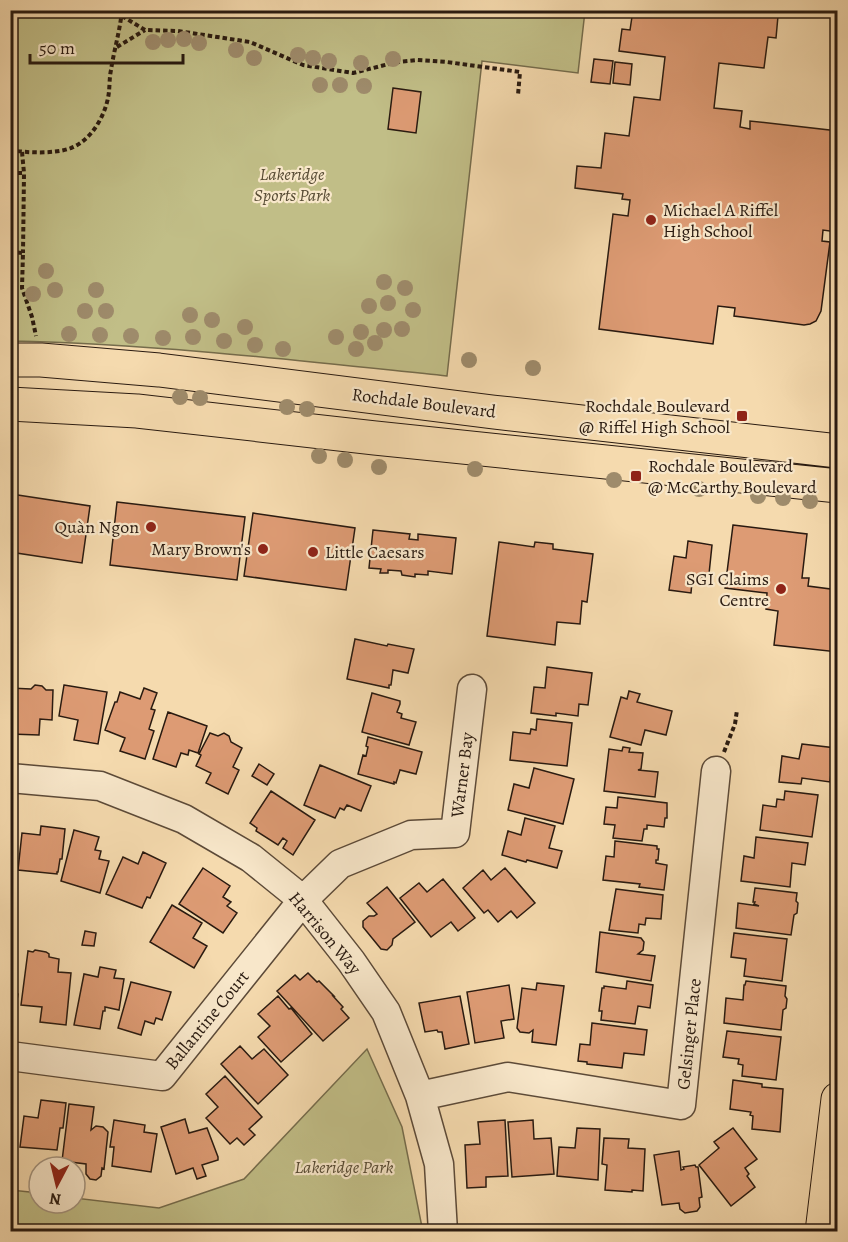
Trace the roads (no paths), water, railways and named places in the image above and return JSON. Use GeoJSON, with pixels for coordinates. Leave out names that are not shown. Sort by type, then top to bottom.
{"type":"FeatureCollection","features":[{"type":"Feature","properties":{"kind":"main road","name":"Rochdale Boulevard"},"geometry":{"type":"LineString","coordinates":[[26,360],[159,370],[493,412],[837,451]]}},
{"type":"Feature","properties":{"kind":"main road"},"geometry":{"type":"LineString","coordinates":[[10,404],[137,411],[837,486]]}},
{"type":"Feature","properties":{"kind":"main road"},"geometry":{"type":"LineString","coordinates":[[822,1232],[837,1099]]}},
{"type":"Feature","properties":{"kind":"street","name":"Warner Bay"},"geometry":{"type":"LineString","coordinates":[[303,900],[340,864],[411,835],[455,833],[472,689]]}},
{"type":"Feature","properties":{"kind":"street","name":"Gelsinger Place"},"geometry":{"type":"LineString","coordinates":[[420,1096],[508,1077],[681,1105],[716,771]]}},
{"type":"Feature","properties":{"kind":"street","name":"Harrison Way"},"geometry":{"type":"LineString","coordinates":[[10,778],[100,786],[184,819],[251,858],[303,900],[351,961],[386,1012],[420,1096],[439,1164],[443,1232]]}},
{"type":"Feature","properties":{"kind":"street","name":"Ballantine Court"},"geometry":{"type":"LineString","coordinates":[[10,1056],[162,1076],[303,900]]}},
{"type":"Feature","properties":{"kind":"place","name":"Michael A Riffel High School"},"geometry":{"type":"Point","coordinates":[651,220]}},
{"type":"Feature","properties":{"kind":"place","name":"Rochdale Boulevard @ Riffel High School"},"geometry":{"type":"Point","coordinates":[742,416]}},
{"type":"Feature","properties":{"kind":"place","name":"Rochdale Boulevard @ McCarthy Boulevard"},"geometry":{"type":"Point","coordinates":[636,476]}},
{"type":"Feature","properties":{"kind":"place","name":"Quàn Ngon"},"geometry":{"type":"Point","coordinates":[151,527]}},
{"type":"Feature","properties":{"kind":"place","name":"Mary Brown's"},"geometry":{"type":"Point","coordinates":[263,549]}},
{"type":"Feature","properties":{"kind":"place","name":"Little Caesars"},"geometry":{"type":"Point","coordinates":[313,552]}},
{"type":"Feature","properties":{"kind":"place","name":"SGI Claims Centre"},"geometry":{"type":"Point","coordinates":[781,589]}},
{"type":"Feature","properties":{"kind":"park label","name":"Lakeridge Sports Park"},"geometry":{"type":"Point","coordinates":[292,184]}},
{"type":"Feature","properties":{"kind":"park label","name":"Lakeridge Park"},"geometry":{"type":"Point","coordinates":[344,1167]}}]}
